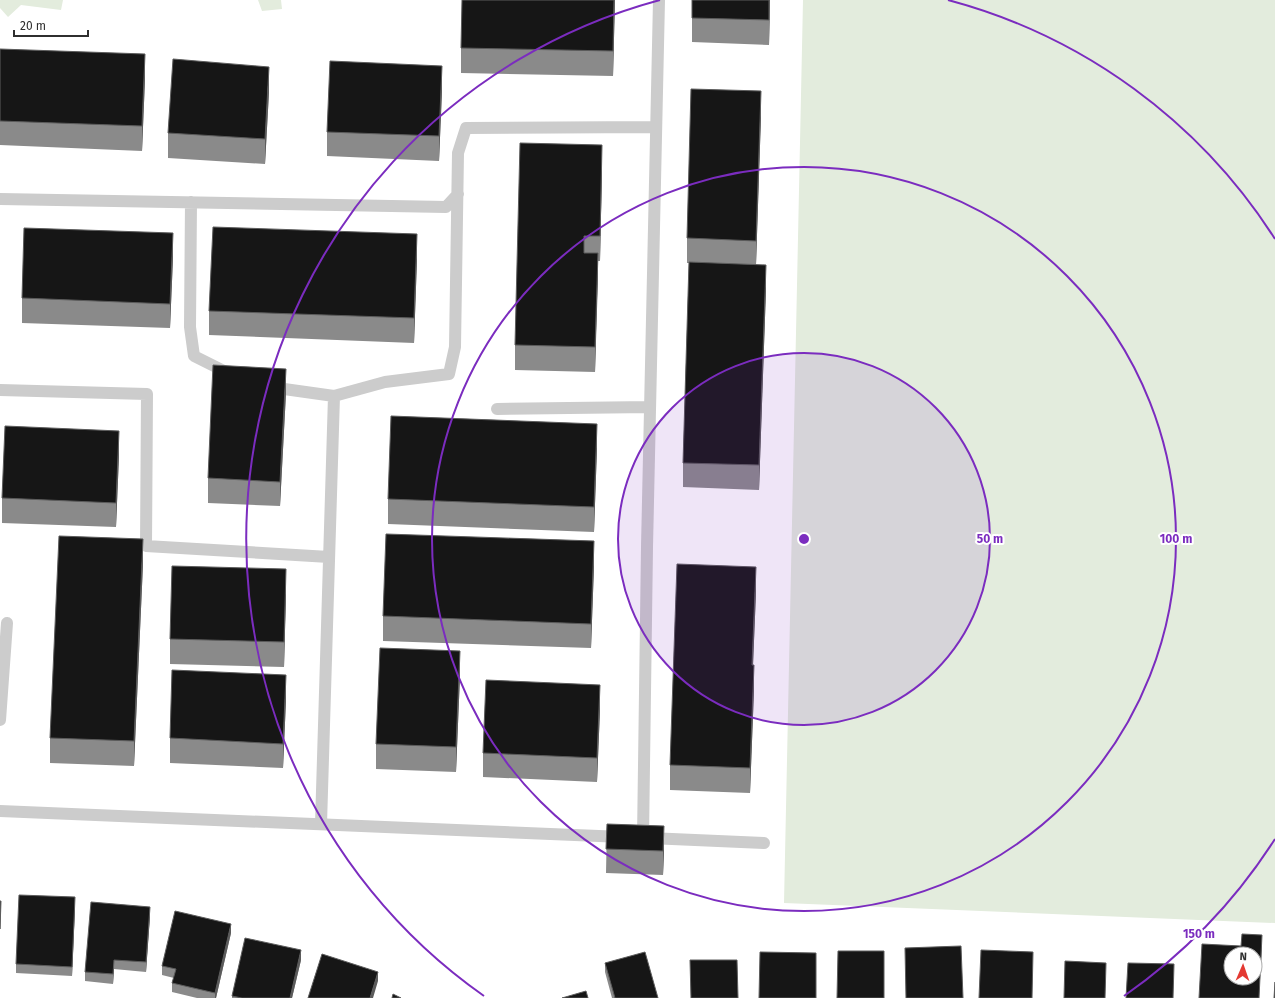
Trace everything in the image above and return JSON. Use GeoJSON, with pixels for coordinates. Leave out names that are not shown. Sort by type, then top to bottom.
{"type":"FeatureCollection","features":[{"type":"Feature","properties":{"kind":"lane"},"geometry":{"type":"LineString","coordinates":[[643,838],[658,0]]}},
{"type":"Feature","properties":{"kind":"lane"},"geometry":{"type":"LineString","coordinates":[[256,386],[334,396],[385,382],[449,374],[455,346],[458,153],[466,128],[656,127]]}},
{"type":"Feature","properties":{"kind":"lane"},"geometry":{"type":"LineString","coordinates":[[0,199],[446,207],[458,194]]}},
{"type":"Feature","properties":{"kind":"lane"},"geometry":{"type":"LineString","coordinates":[[191,202],[190,327],[194,356],[237,377]]}},
{"type":"Feature","properties":{"kind":"lane"},"geometry":{"type":"LineString","coordinates":[[0,390],[147,394],[146,546],[329,557]]}},
{"type":"Feature","properties":{"kind":"lane"},"geometry":{"type":"LineString","coordinates":[[321,824],[334,396]]}},
{"type":"Feature","properties":{"kind":"lane"},"geometry":{"type":"LineString","coordinates":[[497,409],[650,407]]}},
{"type":"Feature","properties":{"kind":"lane"},"geometry":{"type":"LineString","coordinates":[[0,720],[7,623]]}},
{"type":"Feature","properties":{"kind":"lane"},"geometry":{"type":"LineString","coordinates":[[0,811],[764,843]]}},
{"type":"Feature","properties":{"kind":"green space"},"geometry":{"type":"Polygon","coordinates":[[[0,0],[63,0],[61,10],[21,5],[8,17],[0,8],[0,0]]]}},
{"type":"Feature","properties":{"kind":"green space"},"geometry":{"type":"Polygon","coordinates":[[[258,0],[281,0],[282,9],[262,11],[258,0]]]}},
{"type":"Feature","properties":{"kind":"green space"},"geometry":{"type":"Polygon","coordinates":[[[803,0],[1275,0],[1275,923],[784,903],[803,0]]]}},
{"type":"Feature","properties":{"kind":"building"},"geometry":{"type":"Polygon","coordinates":[[[462,0],[614,0],[613,51],[461,48],[462,0]]]}},
{"type":"Feature","properties":{"kind":"building"},"geometry":{"type":"Polygon","coordinates":[[[692,0],[769,0],[769,20],[692,18],[692,0]]]}},
{"type":"Feature","properties":{"kind":"building"},"geometry":{"type":"Polygon","coordinates":[[[0,49],[145,54],[142,126],[0,121],[0,49]]]}},
{"type":"Feature","properties":{"kind":"building"},"geometry":{"type":"Polygon","coordinates":[[[173,59],[269,67],[265,139],[168,133],[173,59]]]}},
{"type":"Feature","properties":{"kind":"building"},"geometry":{"type":"Polygon","coordinates":[[[330,61],[442,66],[439,136],[327,132],[330,61]]]}},
{"type":"Feature","properties":{"kind":"building"},"geometry":{"type":"Polygon","coordinates":[[[691,89],[761,91],[756,241],[687,238],[691,89]]]}},
{"type":"Feature","properties":{"kind":"building"},"geometry":{"type":"Polygon","coordinates":[[[520,143],[602,145],[600,236],[584,236],[584,253],[598,253],[595,347],[515,345],[520,143]]]}},
{"type":"Feature","properties":{"kind":"building"},"geometry":{"type":"Polygon","coordinates":[[[213,227],[417,234],[414,318],[209,311],[213,227]]]}},
{"type":"Feature","properties":{"kind":"building"},"geometry":{"type":"Polygon","coordinates":[[[24,228],[173,233],[170,304],[22,298],[24,228]]]}},
{"type":"Feature","properties":{"kind":"building"},"geometry":{"type":"Polygon","coordinates":[[[689,262],[766,265],[759,465],[683,463],[689,262]]]}},
{"type":"Feature","properties":{"kind":"building"},"geometry":{"type":"Polygon","coordinates":[[[213,365],[286,369],[280,482],[208,478],[213,365]]]}},
{"type":"Feature","properties":{"kind":"building"},"geometry":{"type":"Polygon","coordinates":[[[391,416],[597,424],[594,507],[388,499],[391,416]]]}},
{"type":"Feature","properties":{"kind":"building"},"geometry":{"type":"Polygon","coordinates":[[[5,426],[119,431],[116,503],[2,498],[5,426]]]}},
{"type":"Feature","properties":{"kind":"building"},"geometry":{"type":"Polygon","coordinates":[[[386,534],[594,541],[591,624],[383,616],[386,534]]]}},
{"type":"Feature","properties":{"kind":"building"},"geometry":{"type":"Polygon","coordinates":[[[59,536],[143,539],[134,741],[50,738],[59,536]]]}},
{"type":"Feature","properties":{"kind":"building"},"geometry":{"type":"Polygon","coordinates":[[[677,564],[756,567],[750,768],[670,765],[677,564]]]}},
{"type":"Feature","properties":{"kind":"building"},"geometry":{"type":"Polygon","coordinates":[[[172,566],[286,569],[284,642],[170,639],[172,566]]]}},
{"type":"Feature","properties":{"kind":"building"},"geometry":{"type":"Polygon","coordinates":[[[380,648],[460,651],[456,747],[376,744],[380,648]]]}},
{"type":"Feature","properties":{"kind":"building"},"geometry":{"type":"Polygon","coordinates":[[[172,670],[286,675],[283,744],[170,738],[172,670]]]}},
{"type":"Feature","properties":{"kind":"building"},"geometry":{"type":"Polygon","coordinates":[[[486,680],[600,685],[597,758],[483,753],[486,680]]]}},
{"type":"Feature","properties":{"kind":"building"},"geometry":{"type":"Polygon","coordinates":[[[607,824],[664,826],[663,851],[606,849],[607,824]]]}},
{"type":"Feature","properties":{"kind":"building"},"geometry":{"type":"Polygon","coordinates":[[[19,895],[75,897],[72,967],[16,964],[19,895]]]}},
{"type":"Feature","properties":{"kind":"building"},"geometry":{"type":"Polygon","coordinates":[[[0,901],[1,901],[0,929],[0,901]]]}},
{"type":"Feature","properties":{"kind":"building"},"geometry":{"type":"Polygon","coordinates":[[[91,902],[150,907],[146,962],[114,960],[113,974],[85,972],[91,902]]]}},
{"type":"Feature","properties":{"kind":"building"},"geometry":{"type":"Polygon","coordinates":[[[175,911],[231,924],[215,993],[172,983],[176,969],[162,966],[175,911]]]}},
{"type":"Feature","properties":{"kind":"building"},"geometry":{"type":"Polygon","coordinates":[[[1242,934],[1262,935],[1261,946],[1241,946],[1242,934]]]}},
{"type":"Feature","properties":{"kind":"building"},"geometry":{"type":"Polygon","coordinates":[[[245,938],[301,950],[290,998],[242,998],[232,996],[245,938]]]}},
{"type":"Feature","properties":{"kind":"building"},"geometry":{"type":"Polygon","coordinates":[[[1202,944],[1241,946],[1223,946],[1223,986],[1260,986],[1259,998],[1199,998],[1202,944]]]}},
{"type":"Feature","properties":{"kind":"building"},"geometry":{"type":"Polygon","coordinates":[[[961,946],[963,998],[906,998],[905,948],[961,946]]]}},
{"type":"Feature","properties":{"kind":"building"},"geometry":{"type":"Polygon","coordinates":[[[981,950],[1033,952],[1032,998],[979,998],[981,950]]]}},
{"type":"Feature","properties":{"kind":"building"},"geometry":{"type":"Polygon","coordinates":[[[838,951],[884,951],[884,998],[837,998],[838,951]]]}},
{"type":"Feature","properties":{"kind":"building"},"geometry":{"type":"Polygon","coordinates":[[[645,952],[658,998],[615,998],[605,963],[645,952]]]}},
{"type":"Feature","properties":{"kind":"building"},"geometry":{"type":"Polygon","coordinates":[[[760,952],[816,953],[816,998],[759,998],[760,952]]]}},
{"type":"Feature","properties":{"kind":"building"},"geometry":{"type":"Polygon","coordinates":[[[322,954],[378,972],[370,998],[308,998],[322,954]]]}},
{"type":"Feature","properties":{"kind":"building"},"geometry":{"type":"Polygon","coordinates":[[[690,960],[737,960],[738,998],[691,998],[690,960]]]}},
{"type":"Feature","properties":{"kind":"building"},"geometry":{"type":"Polygon","coordinates":[[[1065,961],[1106,963],[1105,998],[1064,998],[1065,961]]]}},
{"type":"Feature","properties":{"kind":"building"},"geometry":{"type":"Polygon","coordinates":[[[1128,963],[1174,964],[1173,998],[1126,998],[1128,963]]]}},
{"type":"Feature","properties":{"kind":"building"},"geometry":{"type":"Polygon","coordinates":[[[586,991],[588,998],[562,998],[586,991]]]}},
{"type":"Feature","properties":{"kind":"building"},"geometry":{"type":"Polygon","coordinates":[[[393,994],[401,998],[392,998],[393,994]]]}}]}
